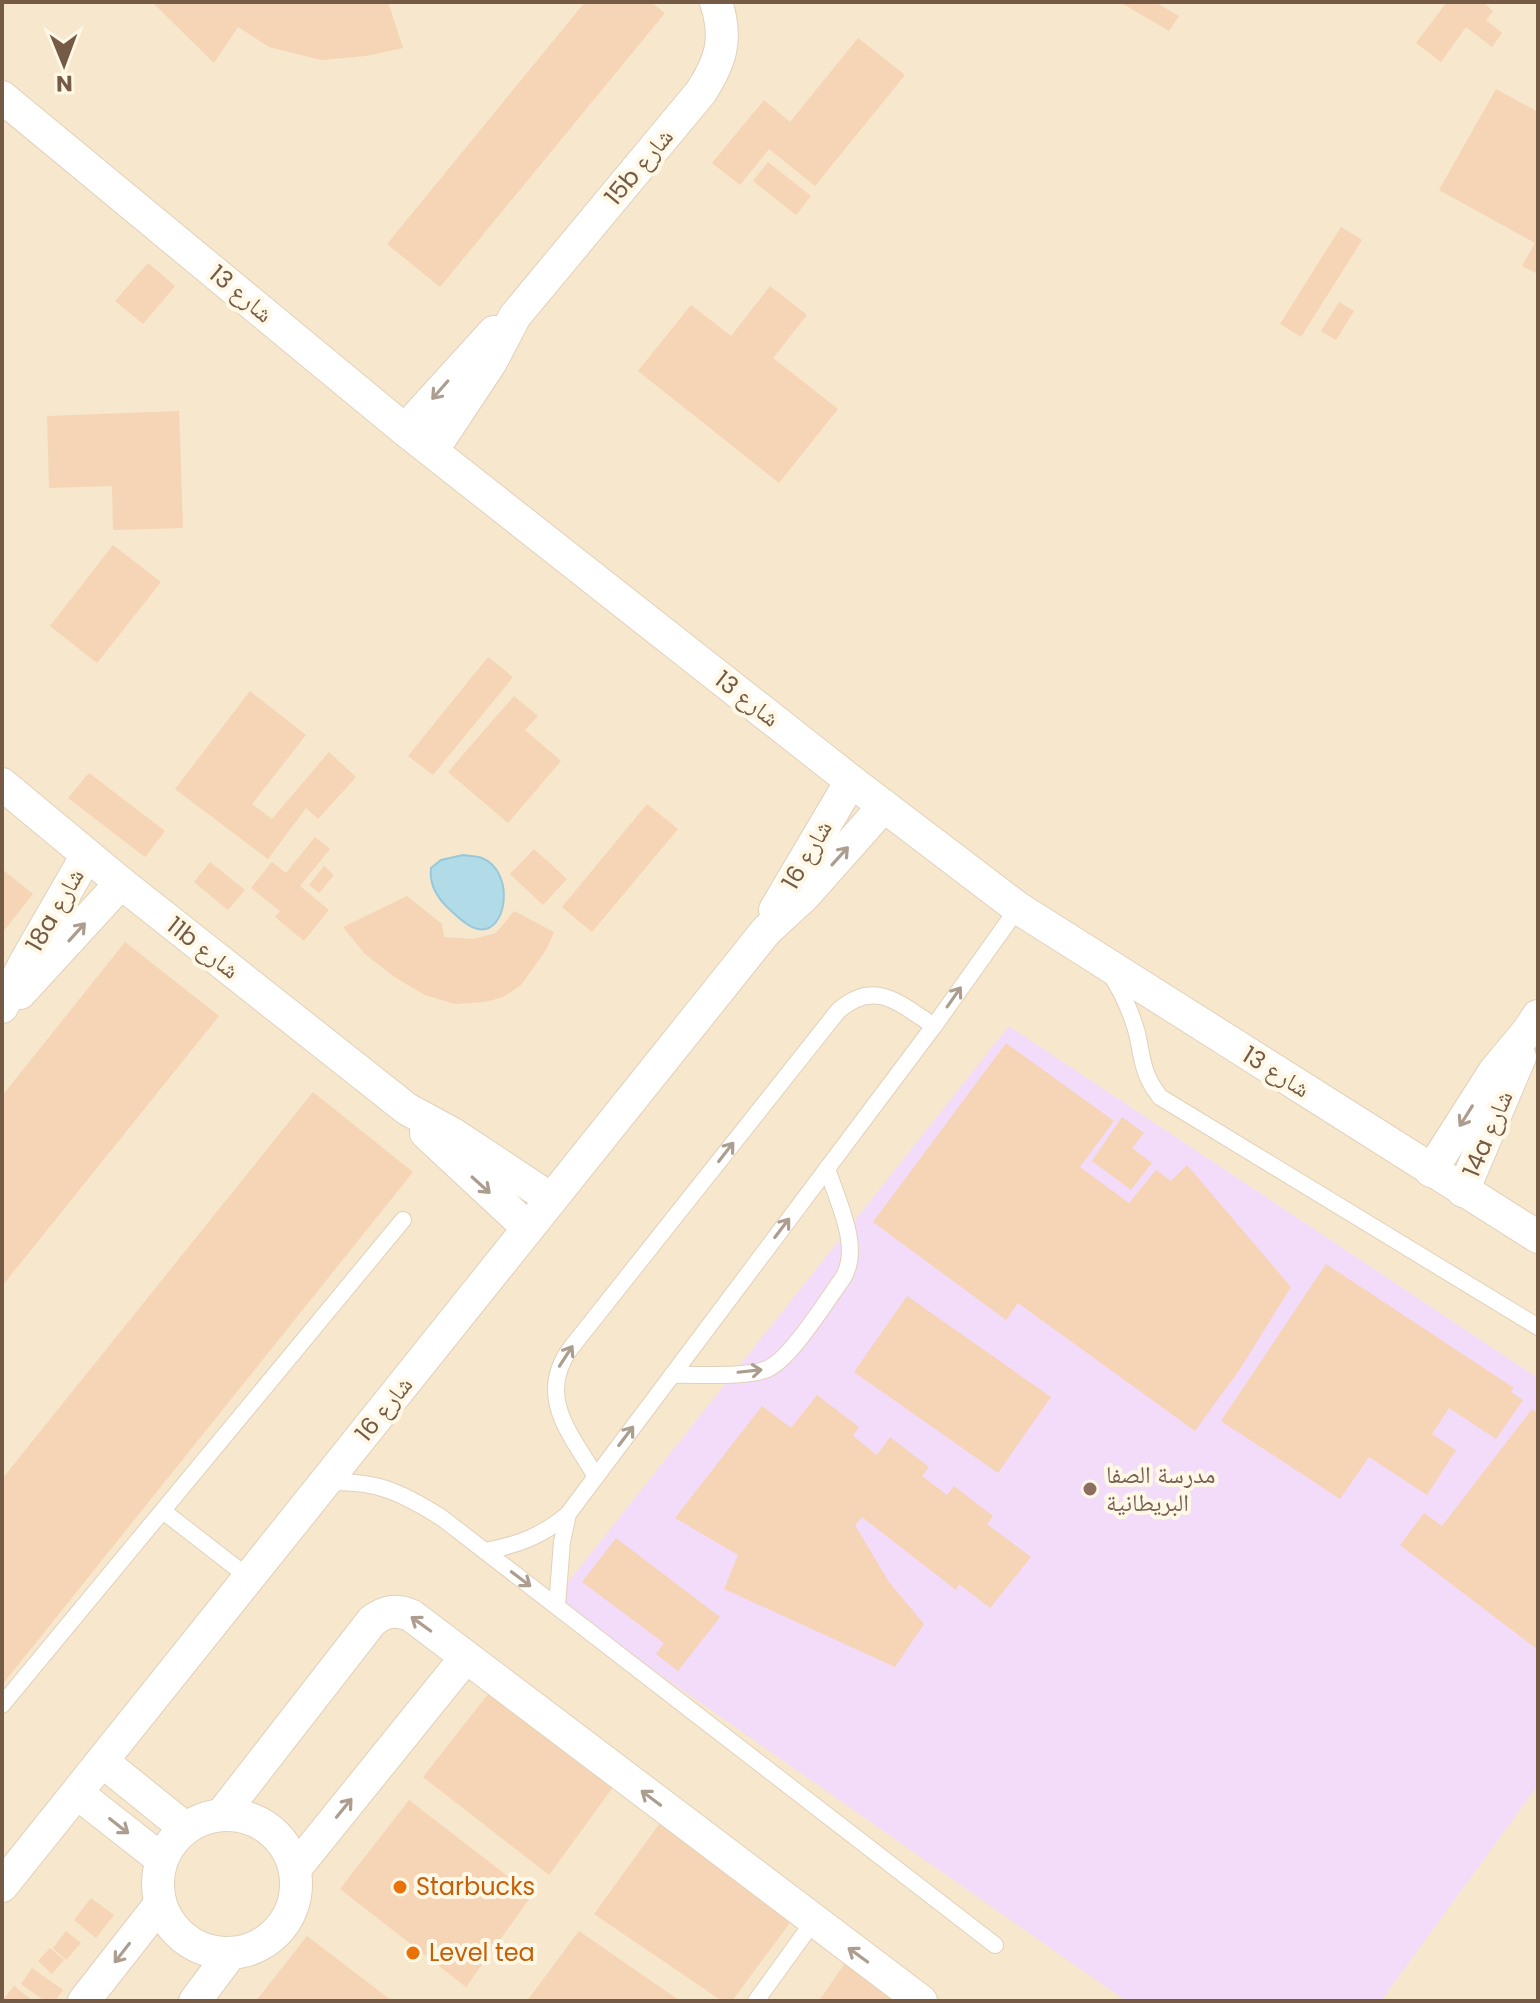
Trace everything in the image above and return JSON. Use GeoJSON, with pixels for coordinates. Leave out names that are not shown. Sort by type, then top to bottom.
{"type":"FeatureCollection","features":[{"type":"Feature","properties":{"kind":"street","name":"15b شارع"},"geometry":{"type":"LineString","coordinates":[[432,451],[491,362],[515,316],[701,92],[715,70],[723,45],[722,19],[716,2]]}},
{"type":"Feature","properties":{"kind":"street","name":"شارع 13"},"geometry":{"type":"LineString","coordinates":[[2,97],[405,430],[851,781],[1018,908],[1538,1237]]}},
{"type":"Feature","properties":{"kind":"street","name":"15b شارع"},"geometry":{"type":"LineString","coordinates":[[405,430],[475,351],[515,316]]}},
{"type":"Feature","properties":{"kind":"street","name":"شارع 16"},"geometry":{"type":"LineString","coordinates":[[766,931],[788,884],[851,781]]}},
{"type":"Feature","properties":{"kind":"street","name":"11b شارع"},"geometry":{"type":"LineString","coordinates":[[2,784],[121,883],[407,1109],[453,1134],[551,1199]]}},
{"type":"Feature","properties":{"kind":"street","name":"شارع 16"},"geometry":{"type":"LineString","coordinates":[[2,1886],[766,931],[805,895],[884,806]]}},
{"type":"Feature","properties":{"kind":"street","name":"18a شارع"},"geometry":{"type":"LineString","coordinates":[[2,1007],[87,855]]}},
{"type":"Feature","properties":{"kind":"street","name":"18a شارع"},"geometry":{"type":"LineString","coordinates":[[2,1007],[42,972],[121,883]]}},
{"type":"Feature","properties":{"kind":"street","name":"14a شارع"},"geometry":{"type":"LineString","coordinates":[[1431,1171],[1494,1072],[1533,1024]]}},
{"type":"Feature","properties":{"kind":"street","name":"14a شارع"},"geometry":{"type":"LineString","coordinates":[[1463,1191],[1533,1024]]}},
{"type":"Feature","properties":{"kind":"street","name":"11b شارع"},"geometry":{"type":"LineString","coordinates":[[407,1109],[441,1150],[528,1228]]}},
{"type":"Feature","properties":{"kind":"street"},"geometry":{"type":"LineString","coordinates":[[222,1814],[372,1621],[390,1611],[412,1616],[921,2001]]}},
{"type":"Feature","properties":{"kind":"street"},"geometry":{"type":"LineString","coordinates":[[295,1869],[466,1657]]}},
{"type":"Feature","properties":{"kind":"street"},"geometry":{"type":"LineString","coordinates":[[102,1761],[185,1828]]}},
{"type":"Feature","properties":{"kind":"street"},"geometry":{"type":"LineString","coordinates":[[77,1793],[161,1859]]}},
{"type":"Feature","properties":{"kind":"street"},"geometry":{"type":"LineString","coordinates":[[222,1814],[242,1816],[261,1823],[276,1835],[289,1851],[297,1889],[283,1926],[268,1940],[251,1949],[231,1953],[212,1952],[188,1941],[167,1921],[160,1904],[157,1881],[161,1859],[171,1841],[185,1828],[222,1814]]}},
{"type":"Feature","properties":{"kind":"street"},"geometry":{"type":"LineString","coordinates":[[84,2001],[160,1904]]}},
{"type":"Feature","properties":{"kind":"street"},"geometry":{"type":"LineString","coordinates":[[195,2001],[231,1953]]}},
{"type":"Feature","properties":{"kind":"lane"},"geometry":{"type":"LineString","coordinates":[[485,1551],[531,1540],[551,1529],[568,1514],[934,1026],[1018,908]]}},
{"type":"Feature","properties":{"kind":"lane"},"geometry":{"type":"LineString","coordinates":[[1104,963],[1121,990],[1137,1032],[1143,1068],[1160,1097],[1538,1327]]}},
{"type":"Feature","properties":{"kind":"lane"},"geometry":{"type":"LineString","coordinates":[[596,1477],[555,1401],[554,1382],[559,1364],[570,1349],[848,1002],[862,996],[890,998],[934,1026]]}},
{"type":"Feature","properties":{"kind":"lane"},"geometry":{"type":"LineString","coordinates":[[672,1375],[747,1373],[770,1368],[807,1328],[843,1278],[852,1258],[827,1168]]}},
{"type":"Feature","properties":{"kind":"lane"},"geometry":{"type":"LineString","coordinates":[[2,1705],[403,1220]]}},
{"type":"Feature","properties":{"kind":"lane"},"geometry":{"type":"LineString","coordinates":[[324,1483],[361,1483],[396,1492],[442,1518],[995,1945]]}},
{"type":"Feature","properties":{"kind":"lane"},"geometry":{"type":"LineString","coordinates":[[163,1511],[248,1577]]}},
{"type":"Feature","properties":{"kind":"lane"},"geometry":{"type":"LineString","coordinates":[[557,1606],[562,1542],[568,1514]]}},
{"type":"Feature","properties":{"kind":"lane"},"geometry":{"type":"LineString","coordinates":[[756,2001],[813,1922]]}},
{"type":"Feature","properties":{"kind":"shaded area"},"geometry":{"type":"Polygon","coordinates":[[[2,2],[1538,2],[1538,2001],[2,2001],[2,2]]]}},
{"type":"Feature","properties":{"kind":"shaded area","name":"مدرسة الصفا البريطانية"},"geometry":{"type":"Polygon","coordinates":[[[1009,1026],[1538,1378],[1538,1785],[1381,2001],[1126,2001],[554,1600],[1009,1026]]]}},
{"type":"Feature","properties":{"kind":"water"},"geometry":{"type":"Polygon","coordinates":[[[463,855],[482,858],[493,865],[500,876],[504,901],[496,922],[488,928],[474,928],[461,920],[443,903],[432,884],[431,868],[441,860],[463,855]]]}},
{"type":"Feature","properties":{"kind":"building"},"geometry":{"type":"Polygon","coordinates":[[[152,2],[388,2],[403,48],[366,56],[321,60],[269,47],[238,27],[214,63],[152,2]]]}},
{"type":"Feature","properties":{"kind":"building"},"geometry":{"type":"Polygon","coordinates":[[[585,2],[651,2],[665,13],[440,287],[387,244],[585,2]]]}},
{"type":"Feature","properties":{"kind":"building"},"geometry":{"type":"Polygon","coordinates":[[[1120,2],[1155,2],[1179,16],[1169,31],[1120,2]]]}},
{"type":"Feature","properties":{"kind":"building"},"geometry":{"type":"Polygon","coordinates":[[[1447,2],[1487,2],[1485,4],[1493,11],[1486,20],[1502,33],[1492,47],[1466,27],[1441,62],[1416,43],[1447,2]]]}},
{"type":"Feature","properties":{"kind":"building"},"geometry":{"type":"Polygon","coordinates":[[[858,38],[905,75],[815,186],[769,149],[740,185],[712,163],[764,100],[790,122],[858,38]]]}},
{"type":"Feature","properties":{"kind":"building"},"geometry":{"type":"Polygon","coordinates":[[[1496,89],[1538,112],[1538,274],[1522,266],[1535,243],[1439,190],[1496,89]]]}},
{"type":"Feature","properties":{"kind":"building"},"geometry":{"type":"Polygon","coordinates":[[[768,162],[811,196],[796,215],[753,181],[768,162]]]}},
{"type":"Feature","properties":{"kind":"building"},"geometry":{"type":"Polygon","coordinates":[[[1341,227],[1362,240],[1301,337],[1280,324],[1341,227]]]}},
{"type":"Feature","properties":{"kind":"building"},"geometry":{"type":"Polygon","coordinates":[[[148,263],[175,286],[143,324],[115,301],[148,263]]]}},
{"type":"Feature","properties":{"kind":"building"},"geometry":{"type":"Polygon","coordinates":[[[770,286],[807,315],[773,358],[838,409],[779,483],[638,371],[691,305],[731,336],[770,286]]]}},
{"type":"Feature","properties":{"kind":"building"},"geometry":{"type":"Polygon","coordinates":[[[1339,302],[1354,311],[1336,340],[1321,331],[1339,302]]]}},
{"type":"Feature","properties":{"kind":"building"},"geometry":{"type":"Polygon","coordinates":[[[179,411],[183,528],[113,530],[112,486],[49,488],[47,416],[179,411]]]}},
{"type":"Feature","properties":{"kind":"building"},"geometry":{"type":"Polygon","coordinates":[[[113,545],[161,582],[97,663],[50,626],[113,545]]]}},
{"type":"Feature","properties":{"kind":"building"},"geometry":{"type":"Polygon","coordinates":[[[488,657],[513,677],[433,775],[408,756],[488,657]]]}},
{"type":"Feature","properties":{"kind":"building"},"geometry":{"type":"Polygon","coordinates":[[[250,691],[306,735],[252,804],[272,819],[329,752],[356,777],[318,819],[306,808],[268,859],[175,789],[250,691]]]}},
{"type":"Feature","properties":{"kind":"building"},"geometry":{"type":"Polygon","coordinates":[[[514,696],[538,716],[525,730],[561,761],[508,823],[448,772],[514,696]]]}},
{"type":"Feature","properties":{"kind":"building"},"geometry":{"type":"Polygon","coordinates":[[[89,773],[165,831],[145,857],[68,798],[89,773]]]}},
{"type":"Feature","properties":{"kind":"building"},"geometry":{"type":"Polygon","coordinates":[[[647,804],[678,829],[592,932],[562,907],[647,804]]]}},
{"type":"Feature","properties":{"kind":"building"},"geometry":{"type":"Polygon","coordinates":[[[315,837],[330,849],[300,886],[329,910],[304,941],[275,917],[280,911],[251,888],[272,862],[286,873],[315,837]]]}},
{"type":"Feature","properties":{"kind":"building"},"geometry":{"type":"Polygon","coordinates":[[[534,849],[567,879],[543,905],[510,874],[534,849]]]}},
{"type":"Feature","properties":{"kind":"building"},"geometry":{"type":"Polygon","coordinates":[[[210,862],[245,890],[228,910],[194,882],[210,862]]]}},
{"type":"Feature","properties":{"kind":"building"},"geometry":{"type":"Polygon","coordinates":[[[324,866],[334,875],[319,893],[309,885],[324,866]]]}},
{"type":"Feature","properties":{"kind":"building"},"geometry":{"type":"Polygon","coordinates":[[[2,869],[33,894],[2,933],[2,869]]]}},
{"type":"Feature","properties":{"kind":"building"},"geometry":{"type":"Polygon","coordinates":[[[407,896],[442,924],[444,937],[473,939],[496,933],[514,911],[554,932],[546,950],[521,985],[503,997],[455,1004],[425,995],[396,978],[365,954],[343,927],[407,896]]]}},
{"type":"Feature","properties":{"kind":"building"},"geometry":{"type":"Polygon","coordinates":[[[125,942],[219,1016],[2,1286],[2,1096],[125,942]]]}},
{"type":"Feature","properties":{"kind":"building"},"geometry":{"type":"Polygon","coordinates":[[[1006,1043],[1114,1121],[1080,1167],[1129,1203],[1156,1170],[1171,1181],[1187,1165],[1291,1287],[1240,1369],[1195,1431],[1018,1303],[1006,1320],[873,1222],[1006,1043]]]}},
{"type":"Feature","properties":{"kind":"building"},"geometry":{"type":"Polygon","coordinates":[[[313,1092],[413,1172],[2,1685],[2,1479],[313,1092]]]}},
{"type":"Feature","properties":{"kind":"building"},"geometry":{"type":"Polygon","coordinates":[[[1122,1117],[1144,1133],[1132,1148],[1152,1163],[1131,1190],[1092,1161],[1122,1117]]]}},
{"type":"Feature","properties":{"kind":"building"},"geometry":{"type":"Polygon","coordinates":[[[1326,1264],[1514,1388],[1511,1392],[1523,1400],[1496,1439],[1449,1408],[1432,1434],[1456,1450],[1427,1495],[1369,1457],[1340,1499],[1221,1421],[1326,1264]]]}},
{"type":"Feature","properties":{"kind":"building"},"geometry":{"type":"Polygon","coordinates":[[[907,1296],[1051,1397],[998,1473],[854,1372],[907,1296]]]}},
{"type":"Feature","properties":{"kind":"building"},"geometry":{"type":"Polygon","coordinates":[[[817,1395],[859,1427],[853,1436],[877,1455],[890,1437],[929,1467],[922,1476],[947,1495],[954,1486],[993,1516],[987,1524],[1031,1557],[990,1608],[959,1584],[956,1590],[862,1517],[855,1525],[889,1582],[924,1624],[895,1667],[724,1589],[738,1555],[675,1518],[762,1406],[791,1428],[817,1395]]]}},
{"type":"Feature","properties":{"kind":"building"},"geometry":{"type":"Polygon","coordinates":[[[1532,1409],[1538,1413],[1538,1650],[1400,1545],[1424,1513],[1442,1526],[1532,1409]]]}},
{"type":"Feature","properties":{"kind":"building"},"geometry":{"type":"Polygon","coordinates":[[[616,1538],[720,1617],[678,1671],[656,1654],[664,1643],[582,1582],[616,1538]]]}},
{"type":"Feature","properties":{"kind":"building"},"geometry":{"type":"Polygon","coordinates":[[[492,1689],[616,1783],[549,1875],[423,1777],[492,1689]]]}},
{"type":"Feature","properties":{"kind":"building"},"geometry":{"type":"Polygon","coordinates":[[[409,1800],[532,1895],[466,1987],[340,1889],[409,1800]]]}},
{"type":"Feature","properties":{"kind":"building"},"geometry":{"type":"Polygon","coordinates":[[[660,1823],[795,1916],[732,2001],[722,2001],[594,1914],[660,1823]]]}},
{"type":"Feature","properties":{"kind":"building"},"geometry":{"type":"Polygon","coordinates":[[[91,1898],[114,1915],[96,1938],[74,1920],[91,1898]]]}},
{"type":"Feature","properties":{"kind":"building"},"geometry":{"type":"Polygon","coordinates":[[[66,1931],[81,1943],[66,1960],[53,1948],[66,1931]]]}},
{"type":"Feature","properties":{"kind":"building"},"geometry":{"type":"Polygon","coordinates":[[[579,1931],[680,2001],[527,2001],[579,1931]]]}},
{"type":"Feature","properties":{"kind":"building"},"geometry":{"type":"Polygon","coordinates":[[[307,1936],[392,2001],[256,2001],[307,1936]]]}},
{"type":"Feature","properties":{"kind":"building"},"geometry":{"type":"Polygon","coordinates":[[[50,1948],[64,1960],[52,1974],[38,1961],[50,1948]]]}},
{"type":"Feature","properties":{"kind":"building"},"geometry":{"type":"Polygon","coordinates":[[[845,1963],[898,2001],[819,2001],[845,1963]]]}},
{"type":"Feature","properties":{"kind":"building"},"geometry":{"type":"Polygon","coordinates":[[[32,1968],[63,1990],[55,2001],[45,2001],[21,1984],[32,1968]]]}},
{"type":"Feature","properties":{"kind":"building"},"geometry":{"type":"Polygon","coordinates":[[[14,1986],[33,2001],[2,2001],[14,1986]]]}},
{"type":"Feature","properties":{"kind":"place","name":"مدرسة الصفا البريطانية"},"geometry":{"type":"Point","coordinates":[1090,1489]}},
{"type":"Feature","properties":{"kind":"place","name":"Starbucks"},"geometry":{"type":"Point","coordinates":[400,1887]}},
{"type":"Feature","properties":{"kind":"place","name":"Level tea"},"geometry":{"type":"Point","coordinates":[413,1953]}}]}
